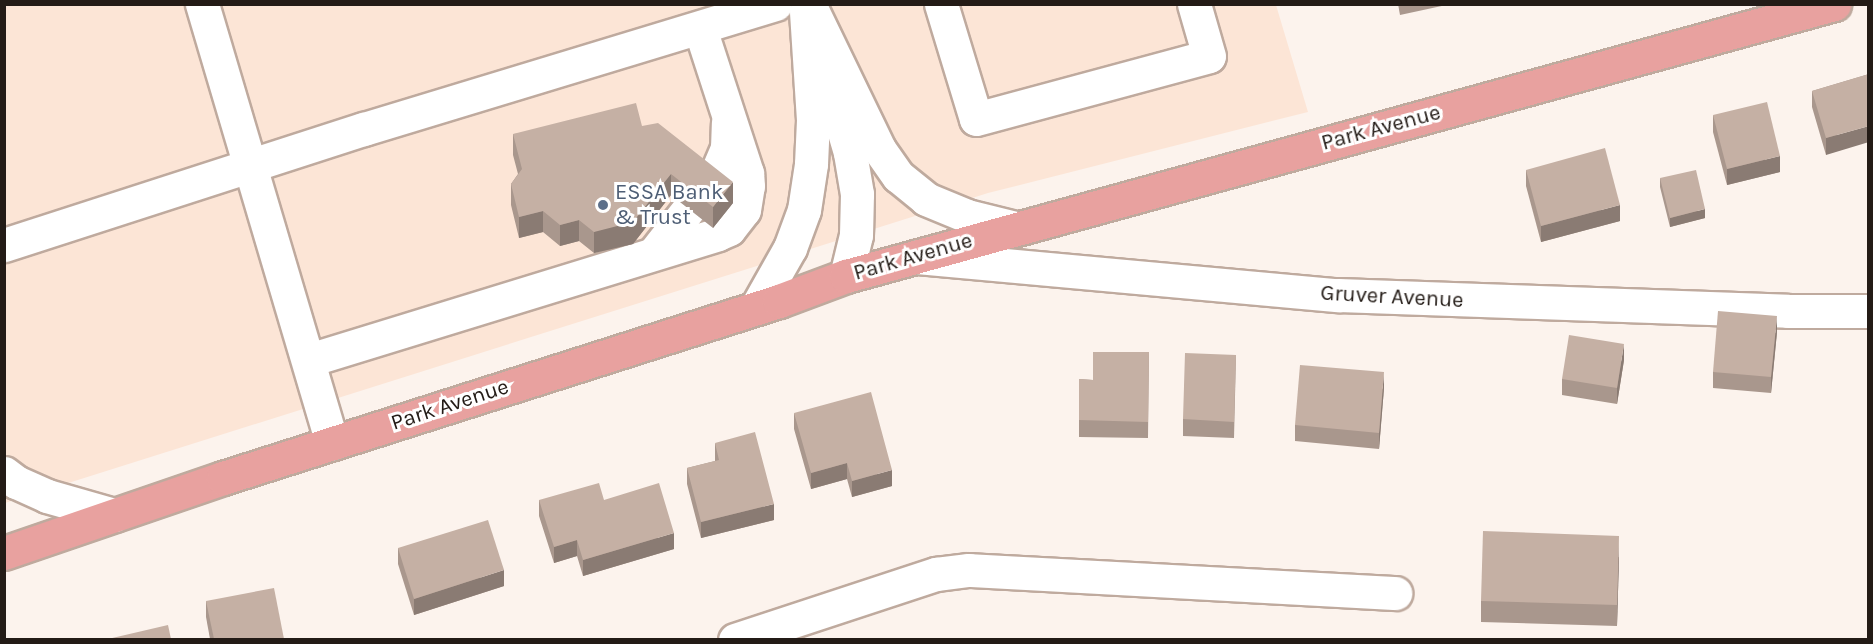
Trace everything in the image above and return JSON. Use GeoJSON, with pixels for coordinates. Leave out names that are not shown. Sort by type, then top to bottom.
{"type":"FeatureCollection","features":[{"type":"Feature","properties":{"kind":"main road","name":"Park Avenue"},"geometry":{"type":"LineString","coordinates":[[4,553],[332,443],[756,308],[846,276],[1834,4]]}},
{"type":"Feature","properties":{"kind":"street"},"geometry":{"type":"LineString","coordinates":[[202,4],[332,443]]}},
{"type":"Feature","properties":{"kind":"street"},"geometry":{"type":"LineString","coordinates":[[4,245],[705,19],[775,4]]}},
{"type":"Feature","properties":{"kind":"street"},"geometry":{"type":"LineString","coordinates":[[807,4],[879,149],[898,176],[926,199],[967,216],[1016,228]]}},
{"type":"Feature","properties":{"kind":"street"},"geometry":{"type":"LineString","coordinates":[[807,4],[850,153],[857,195],[856,235],[846,276]]}},
{"type":"Feature","properties":{"kind":"street"},"geometry":{"type":"LineString","coordinates":[[756,308],[790,248],[804,210],[811,164],[813,120],[807,4]]}},
{"type":"Feature","properties":{"kind":"street"},"geometry":{"type":"LineString","coordinates":[[941,4],[976,119],[1209,56],[1194,4]]}},
{"type":"Feature","properties":{"kind":"street"},"geometry":{"type":"LineString","coordinates":[[309,360],[729,229],[744,210],[748,186],[747,173],[727,114],[705,19]]}},
{"type":"Feature","properties":{"kind":"street"},"geometry":{"type":"LineString","coordinates":[[654,253],[717,174],[729,135],[727,114]]}},
{"type":"Feature","properties":{"kind":"street","name":"Gruver Avenue"},"geometry":{"type":"LineString","coordinates":[[918,258],[1338,295],[1776,311],[1869,311]]}},
{"type":"Feature","properties":{"kind":"street"},"geometry":{"type":"LineString","coordinates":[[4,473],[47,496],[114,515]]}},
{"type":"Feature","properties":{"kind":"street"},"geometry":{"type":"LineString","coordinates":[[735,639],[936,574],[969,570],[1395,593]]}},
{"type":"Feature","properties":{"kind":"shaded area"},"geometry":{"type":"Polygon","coordinates":[[[5,5],[1276,5],[1308,112],[988,193],[5,503],[5,5]]]}},
{"type":"Feature","properties":{"kind":"building"},"geometry":{"type":"Polygon","coordinates":[[[1869,74],[1869,126],[1826,138],[1812,91],[1869,74]]]}},
{"type":"Feature","properties":{"kind":"building"},"geometry":{"type":"Polygon","coordinates":[[[1767,102],[1780,156],[1727,169],[1713,115],[1767,102]]]}},
{"type":"Feature","properties":{"kind":"building"},"geometry":{"type":"Polygon","coordinates":[[[636,103],[642,126],[658,123],[733,182],[713,207],[671,174],[633,222],[594,232],[579,220],[560,225],[543,211],[519,217],[511,184],[522,169],[513,134],[636,103]]]}},
{"type":"Feature","properties":{"kind":"building"},"geometry":{"type":"Polygon","coordinates":[[[1605,148],[1620,205],[1541,226],[1526,170],[1605,148]]]}},
{"type":"Feature","properties":{"kind":"building"},"geometry":{"type":"Polygon","coordinates":[[[1696,170],[1705,209],[1670,218],[1660,178],[1696,170]]]}},
{"type":"Feature","properties":{"kind":"building"},"geometry":{"type":"Polygon","coordinates":[[[1718,311],[1777,316],[1771,377],[1713,372],[1718,311]]]}},
{"type":"Feature","properties":{"kind":"building"},"geometry":{"type":"Polygon","coordinates":[[[1569,335],[1624,344],[1617,388],[1562,379],[1569,335]]]}},
{"type":"Feature","properties":{"kind":"building"},"geometry":{"type":"Polygon","coordinates":[[[1093,352],[1149,352],[1148,422],[1079,420],[1079,379],[1093,380],[1093,352]]]}},
{"type":"Feature","properties":{"kind":"building"},"geometry":{"type":"Polygon","coordinates":[[[1185,353],[1236,355],[1234,422],[1183,419],[1185,353]]]}},
{"type":"Feature","properties":{"kind":"building"},"geometry":{"type":"Polygon","coordinates":[[[1300,365],[1384,372],[1379,433],[1295,425],[1300,365]]]}},
{"type":"Feature","properties":{"kind":"building"},"geometry":{"type":"Polygon","coordinates":[[[871,392],[892,470],[852,481],[847,463],[811,473],[794,413],[871,392]]]}},
{"type":"Feature","properties":{"kind":"building"},"geometry":{"type":"Polygon","coordinates":[[[755,432],[774,504],[701,522],[687,468],[719,460],[715,443],[755,432]]]}},
{"type":"Feature","properties":{"kind":"building"},"geometry":{"type":"Polygon","coordinates":[[[599,483],[604,500],[659,483],[674,533],[583,560],[577,540],[554,547],[539,500],[599,483]]]}},
{"type":"Feature","properties":{"kind":"building"},"geometry":{"type":"Polygon","coordinates":[[[488,520],[504,570],[414,599],[398,548],[488,520]]]}},
{"type":"Feature","properties":{"kind":"building"},"geometry":{"type":"Polygon","coordinates":[[[1483,531],[1619,536],[1617,605],[1481,601],[1483,531]]]}},
{"type":"Feature","properties":{"kind":"building"},"geometry":{"type":"Polygon","coordinates":[[[274,588],[284,639],[214,639],[206,601],[274,588]]]}},
{"type":"Feature","properties":{"kind":"building"},"geometry":{"type":"Polygon","coordinates":[[[168,625],[171,639],[108,639],[168,625]]]}},
{"type":"Feature","properties":{"kind":"place","name":"ESSA Bank & Trust"},"geometry":{"type":"Point","coordinates":[603,205]}}]}
